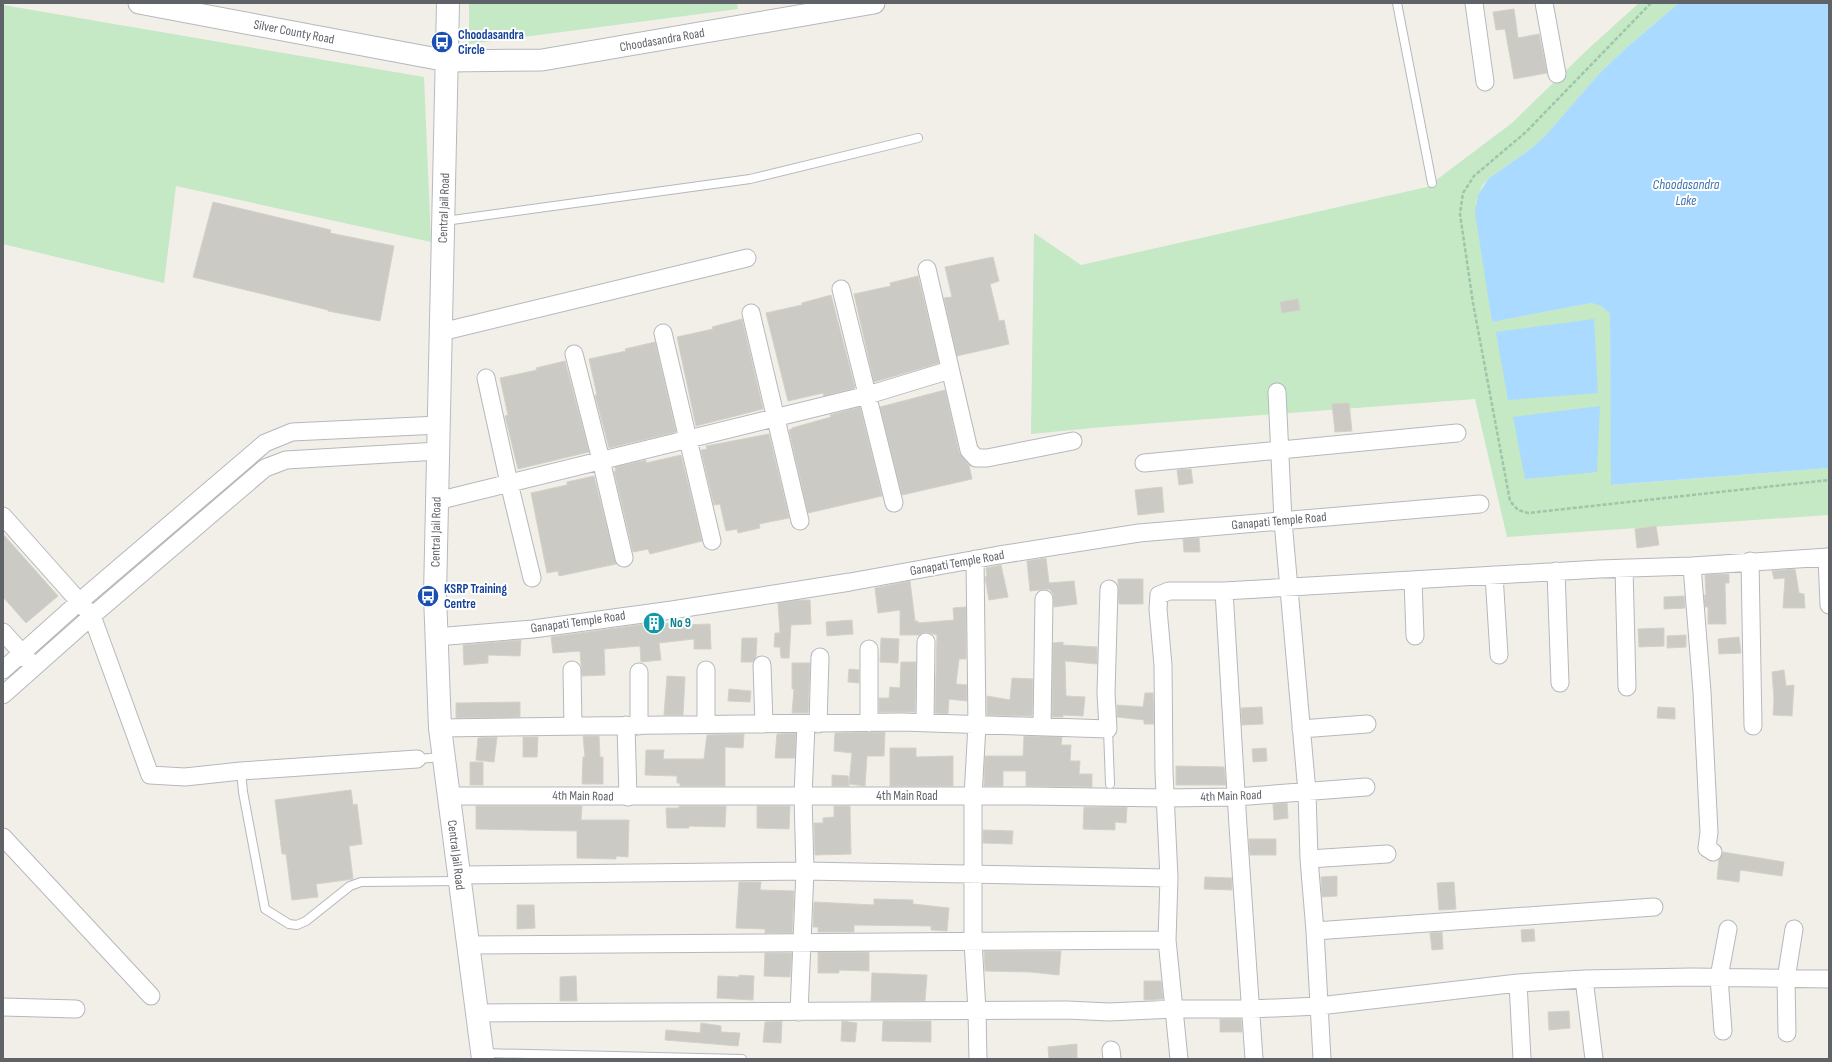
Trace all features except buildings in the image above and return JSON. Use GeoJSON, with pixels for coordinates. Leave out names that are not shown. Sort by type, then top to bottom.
{"type":"FeatureCollection","features":[{"type":"Feature","properties":{"kind":"main road","name":"Central Jail Road"},"geometry":{"type":"LineString","coordinates":[[448,3],[448,61],[435,595],[436,637],[440,728],[483,1056]]}},
{"type":"Feature","properties":{"kind":"street","name":"Silver County Road"},"geometry":{"type":"LineString","coordinates":[[139,3],[174,6],[448,61]]}},
{"type":"Feature","properties":{"kind":"street","name":"Choodasandra Road"},"geometry":{"type":"LineString","coordinates":[[448,61],[542,60],[851,5],[874,3]]}},
{"type":"Feature","properties":{"kind":"street"},"geometry":{"type":"LineString","coordinates":[[1474,3],[1486,82]]}},
{"type":"Feature","properties":{"kind":"street"},"geometry":{"type":"LineString","coordinates":[[1544,3],[1557,74]]}},
{"type":"Feature","properties":{"kind":"street"},"geometry":{"type":"LineString","coordinates":[[441,332],[747,258]]}},
{"type":"Feature","properties":{"kind":"street"},"geometry":{"type":"LineString","coordinates":[[927,269],[969,450],[976,458],[987,458],[1073,441]]}},
{"type":"Feature","properties":{"kind":"street"},"geometry":{"type":"LineString","coordinates":[[842,289],[894,503]]}},
{"type":"Feature","properties":{"kind":"street"},"geometry":{"type":"LineString","coordinates":[[751,313],[800,522]]}},
{"type":"Feature","properties":{"kind":"street"},"geometry":{"type":"LineString","coordinates":[[663,333],[712,541]]}},
{"type":"Feature","properties":{"kind":"street"},"geometry":{"type":"LineString","coordinates":[[574,354],[624,558]]}},
{"type":"Feature","properties":{"kind":"street"},"geometry":{"type":"LineString","coordinates":[[437,501],[868,395],[950,370]]}},
{"type":"Feature","properties":{"kind":"street"},"geometry":{"type":"LineString","coordinates":[[486,378],[532,578]]}},
{"type":"Feature","properties":{"kind":"street"},"geometry":{"type":"LineString","coordinates":[[1277,392],[1283,521],[1307,792],[1309,859],[1315,931],[1322,1059]]}},
{"type":"Feature","properties":{"kind":"street"},"geometry":{"type":"LineString","coordinates":[[3,670],[78,602],[266,443],[292,432],[439,425]]}},
{"type":"Feature","properties":{"kind":"street"},"geometry":{"type":"LineString","coordinates":[[1144,463],[1457,433]]}},
{"type":"Feature","properties":{"kind":"street"},"geometry":{"type":"LineString","coordinates":[[278,438],[286,460]]}},
{"type":"Feature","properties":{"kind":"street"},"geometry":{"type":"LineString","coordinates":[[3,694],[265,468],[286,460],[438,451]]}},
{"type":"Feature","properties":{"kind":"street","name":"Ganapati Temple Road"},"geometry":{"type":"LineString","coordinates":[[436,637],[533,629],[672,610],[850,582],[975,559],[1139,533],[1480,504]]}},
{"type":"Feature","properties":{"kind":"street"},"geometry":{"type":"LineString","coordinates":[[3,516],[92,616],[150,775],[185,777],[241,771],[417,759]]}},
{"type":"Feature","properties":{"kind":"street"},"geometry":{"type":"LineString","coordinates":[[1179,1059],[1175,1009],[1166,940],[1169,878],[1164,772],[1163,665],[1158,609],[1159,595],[1169,591],[1224,591],[1624,568],[1692,566],[1828,557],[1829,605]]}},
{"type":"Feature","properties":{"kind":"street"},"geometry":{"type":"LineString","coordinates":[[975,559],[976,725],[973,797],[973,941],[978,1011],[978,1059]]}},
{"type":"Feature","properties":{"kind":"street"},"geometry":{"type":"LineString","coordinates":[[1750,561],[1753,726]]}},
{"type":"Feature","properties":{"kind":"street"},"geometry":{"type":"LineString","coordinates":[[1692,566],[1702,692],[1709,832],[1707,848],[1713,852]]}},
{"type":"Feature","properties":{"kind":"street"},"geometry":{"type":"LineString","coordinates":[[1624,568],[1626,687]]}},
{"type":"Feature","properties":{"kind":"street"},"geometry":{"type":"LineString","coordinates":[[1556,572],[1560,683]]}},
{"type":"Feature","properties":{"kind":"street"},"geometry":{"type":"LineString","coordinates":[[1494,575],[1499,655]]}},
{"type":"Feature","properties":{"kind":"street"},"geometry":{"type":"LineString","coordinates":[[1413,580],[1415,636]]}},
{"type":"Feature","properties":{"kind":"street"},"geometry":{"type":"LineString","coordinates":[[440,728],[706,724],[925,723],[1108,729],[1106,693],[1109,589]]}},
{"type":"Feature","properties":{"kind":"street"},"geometry":{"type":"LineString","coordinates":[[1224,591],[1236,797],[1254,1059]]}},
{"type":"Feature","properties":{"kind":"street"},"geometry":{"type":"LineString","coordinates":[[1042,727],[1044,599]]}},
{"type":"Feature","properties":{"kind":"street"},"geometry":{"type":"LineString","coordinates":[[3,632],[34,667]]}},
{"type":"Feature","properties":{"kind":"street"},"geometry":{"type":"LineString","coordinates":[[925,723],[926,642]]}},
{"type":"Feature","properties":{"kind":"street"},"geometry":{"type":"LineString","coordinates":[[869,649],[869,723]]}},
{"type":"Feature","properties":{"kind":"street"},"geometry":{"type":"LineString","coordinates":[[799,1012],[805,871],[803,796],[820,657]]}},
{"type":"Feature","properties":{"kind":"street"},"geometry":{"type":"LineString","coordinates":[[762,665],[764,724]]}},
{"type":"Feature","properties":{"kind":"street"},"geometry":{"type":"LineString","coordinates":[[572,670],[573,726]]}},
{"type":"Feature","properties":{"kind":"street"},"geometry":{"type":"LineString","coordinates":[[706,670],[706,724]]}},
{"type":"Feature","properties":{"kind":"street"},"geometry":{"type":"LineString","coordinates":[[628,796],[632,726],[639,672]]}},
{"type":"Feature","properties":{"kind":"street"},"geometry":{"type":"LineString","coordinates":[[1301,729],[1367,724]]}},
{"type":"Feature","properties":{"kind":"street","name":"4th Main Road"},"geometry":{"type":"LineString","coordinates":[[448,796],[1166,798],[1236,797],[1366,787]]}},
{"type":"Feature","properties":{"kind":"street"},"geometry":{"type":"LineString","coordinates":[[3,837],[151,996]]}},
{"type":"Feature","properties":{"kind":"street"},"geometry":{"type":"LineString","coordinates":[[1309,859],[1387,854]]}},
{"type":"Feature","properties":{"kind":"street"},"geometry":{"type":"LineString","coordinates":[[459,878],[805,871],[973,873],[1169,878]]}},
{"type":"Feature","properties":{"kind":"street"},"geometry":{"type":"LineString","coordinates":[[1315,931],[1654,907]]}},
{"type":"Feature","properties":{"kind":"street"},"geometry":{"type":"LineString","coordinates":[[1723,1031],[1718,977],[1728,929]]}},
{"type":"Feature","properties":{"kind":"street"},"geometry":{"type":"LineString","coordinates":[[1787,1033],[1786,979],[1794,929]]}},
{"type":"Feature","properties":{"kind":"street"},"geometry":{"type":"LineString","coordinates":[[468,945],[1166,940]]}},
{"type":"Feature","properties":{"kind":"street"},"geometry":{"type":"LineString","coordinates":[[477,1013],[1067,1010],[1109,1012],[1175,1009],[1251,1009],[1318,1006],[1518,983],[1584,978],[1718,977],[1829,979]]}},
{"type":"Feature","properties":{"kind":"street"},"geometry":{"type":"LineString","coordinates":[[1584,978],[1594,1059]]}},
{"type":"Feature","properties":{"kind":"street"},"geometry":{"type":"LineString","coordinates":[[1518,983],[1522,1059]]}},
{"type":"Feature","properties":{"kind":"street"},"geometry":{"type":"LineString","coordinates":[[3,1008],[76,1009]]}},
{"type":"Feature","properties":{"kind":"lane"},"geometry":{"type":"LineString","coordinates":[[1397,3],[1432,183]]}},
{"type":"Feature","properties":{"kind":"lane"},"geometry":{"type":"LineString","coordinates":[[444,221],[750,179],[918,138]]}},
{"type":"Feature","properties":{"kind":"lane"},"geometry":{"type":"LineString","coordinates":[[1108,729],[1110,784]]}},
{"type":"Feature","properties":{"kind":"lane"},"geometry":{"type":"LineString","coordinates":[[417,759],[444,757]]}},
{"type":"Feature","properties":{"kind":"lane"},"geometry":{"type":"LineString","coordinates":[[241,771],[243,792],[265,909],[289,924],[297,925],[306,921],[350,886],[361,882],[459,878]]}},
{"type":"Feature","properties":{"kind":"lane"},"geometry":{"type":"LineString","coordinates":[[483,1056],[742,1059]]}},
{"type":"Feature","properties":{"kind":"path"},"geometry":{"type":"LineString","coordinates":[[1650,3],[1526,132],[1474,176],[1463,193],[1460,214],[1472,295],[1510,501],[1518,510],[1528,513],[1829,480]]}},
{"type":"Feature","properties":{"kind":"green space"},"geometry":{"type":"Polygon","coordinates":[[[469,3],[737,3],[738,9],[469,44],[469,3]]]}},
{"type":"Feature","properties":{"kind":"green space"},"geometry":{"type":"Polygon","coordinates":[[[1639,3],[1679,3],[1626,48],[1598,75],[1546,135],[1532,148],[1488,179],[1482,186],[1476,203],[1492,322],[1591,303],[1601,306],[1610,314],[1612,485],[1829,468],[1829,515],[1507,537],[1475,399],[1103,427],[1031,434],[1034,233],[1081,265],[1427,187],[1512,123],[1587,50],[1639,3]]]}},
{"type":"Feature","properties":{"kind":"green space"},"geometry":{"type":"Polygon","coordinates":[[[3,5],[424,77],[431,242],[176,186],[164,283],[3,244],[3,5]]]}},
{"type":"Feature","properties":{"kind":"water","name":"Choodasandra Lake"},"geometry":{"type":"Polygon","coordinates":[[[1679,3],[1829,3],[1829,468],[1611,485],[1610,314],[1601,306],[1591,303],[1492,322],[1475,212],[1478,195],[1488,179],[1532,148],[1546,135],[1598,75],[1626,48],[1679,3]]]}},
{"type":"Feature","properties":{"kind":"water"},"geometry":{"type":"Polygon","coordinates":[[[1594,319],[1598,393],[1508,400],[1496,332],[1594,319]]]}},
{"type":"Feature","properties":{"kind":"water"},"geometry":{"type":"Polygon","coordinates":[[[1600,406],[1597,472],[1525,479],[1513,417],[1600,406]]]}},
{"type":"Feature","properties":{"kind":"place","name":"Choodasandra Circle"},"geometry":{"type":"Point","coordinates":[442,42]}},
{"type":"Feature","properties":{"kind":"place","name":"KSRP Training Centre"},"geometry":{"type":"Point","coordinates":[428,596]}},
{"type":"Feature","properties":{"kind":"place","name":"No 9"},"geometry":{"type":"Point","coordinates":[654,623]}}]}
